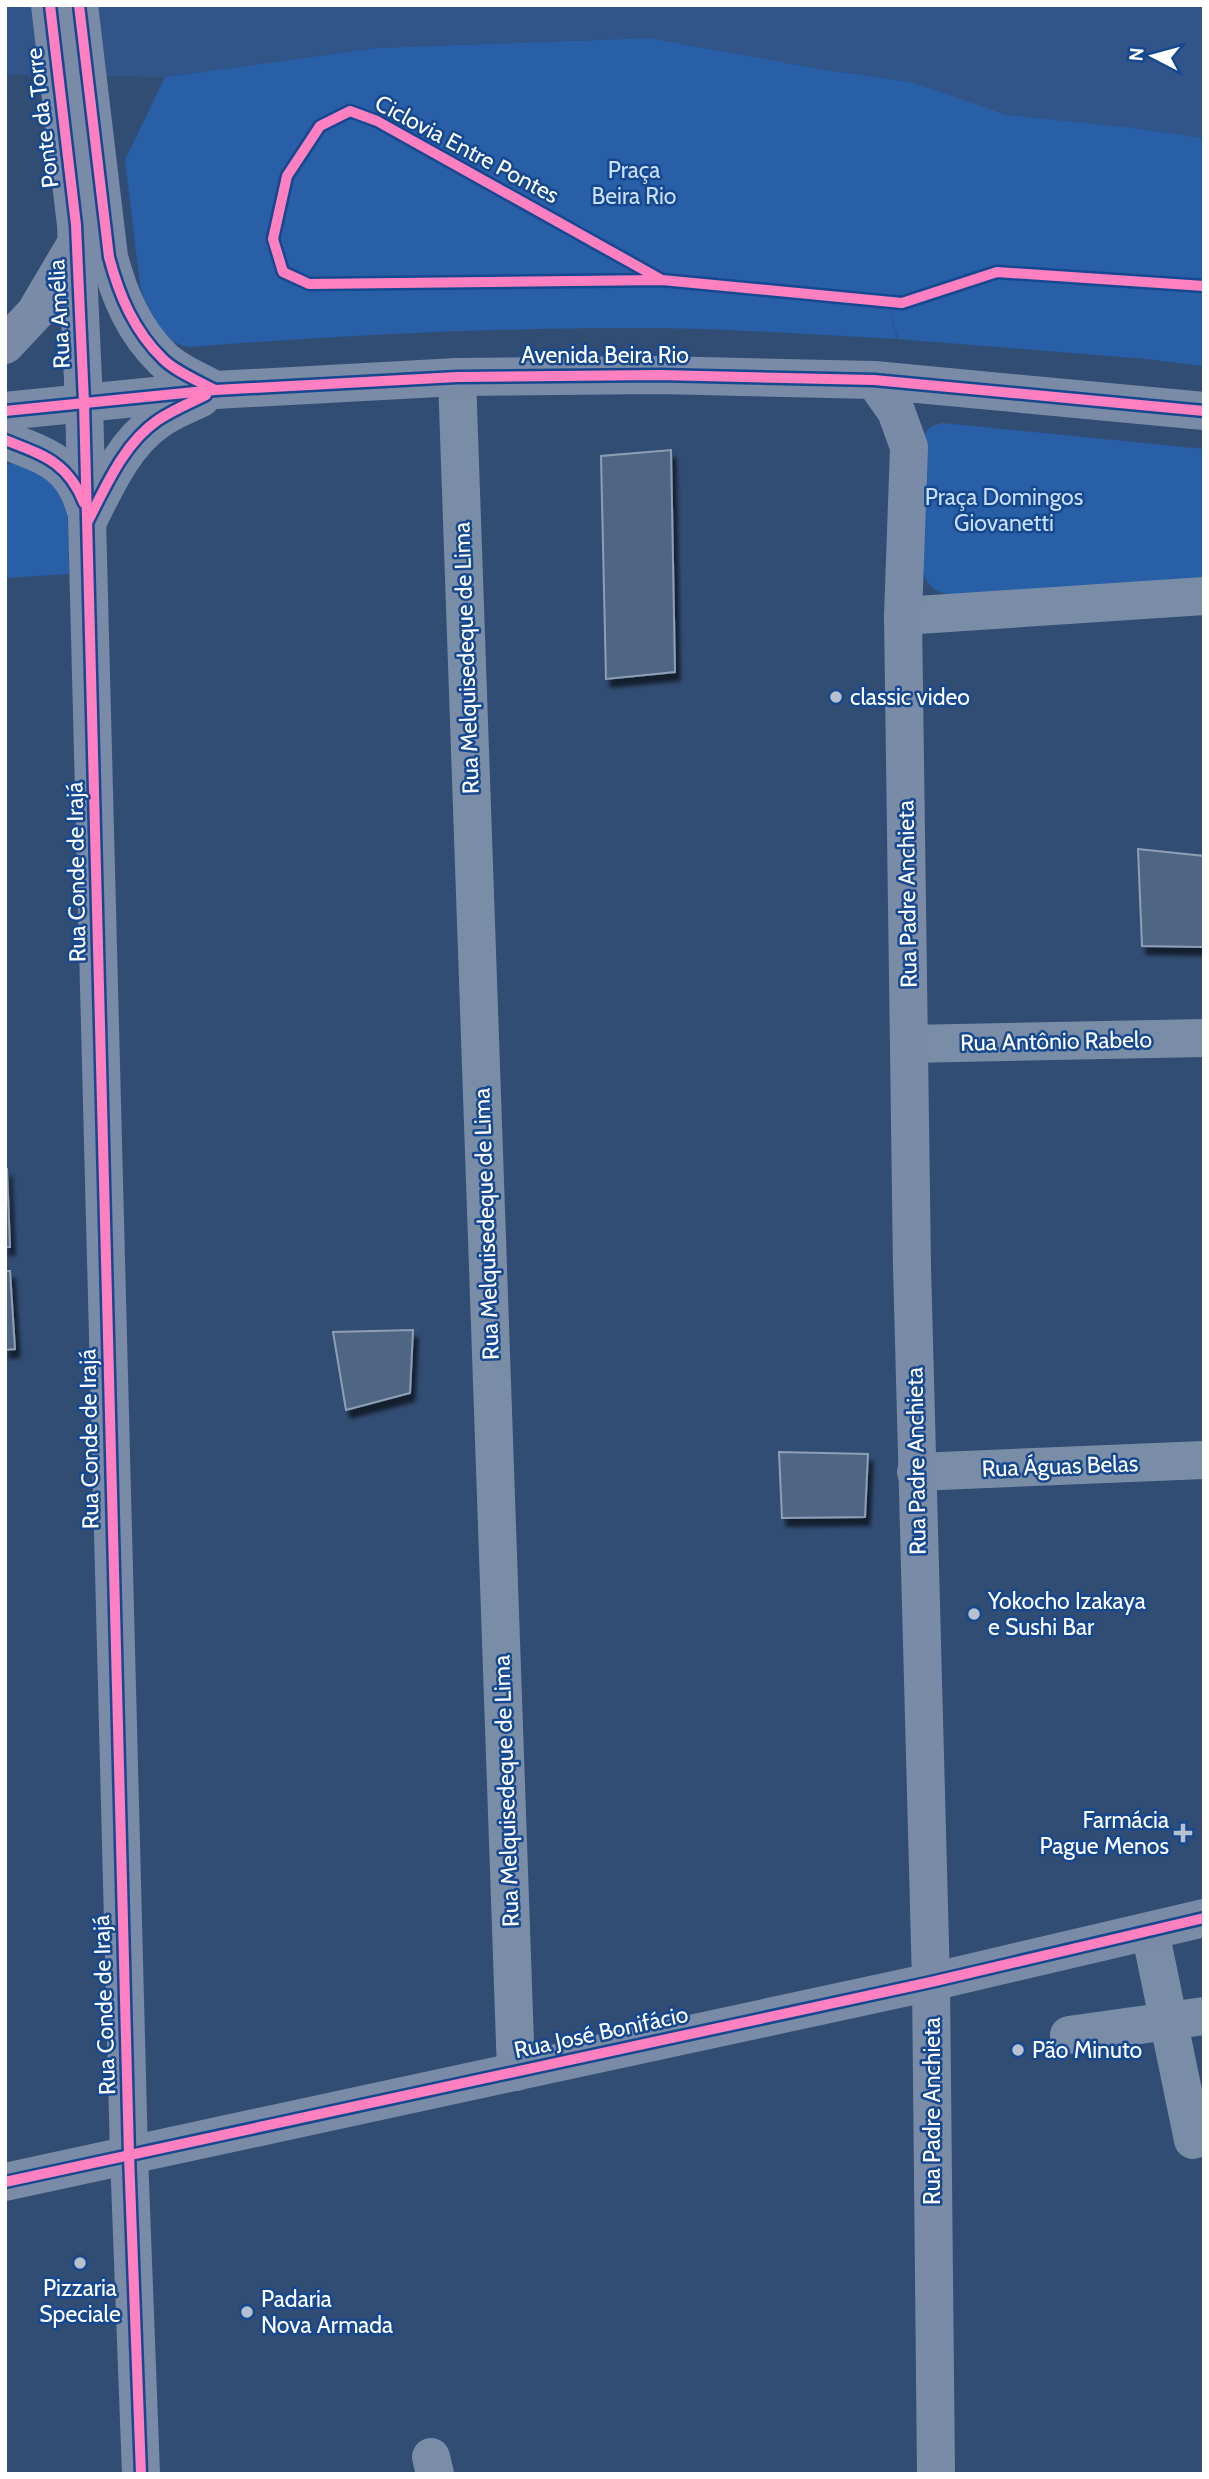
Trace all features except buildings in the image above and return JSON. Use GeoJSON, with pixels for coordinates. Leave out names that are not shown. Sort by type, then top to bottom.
{"type":"FeatureCollection","features":[{"type":"Feature","properties":{"kind":"main road","name":"Ponte da Torre"},"geometry":{"type":"LineString","coordinates":[[50,5],[86,231]]}},
{"type":"Feature","properties":{"kind":"main road"},"geometry":{"type":"LineString","coordinates":[[5,345],[35,313],[86,231],[79,5]]}},
{"type":"Feature","properties":{"kind":"main road"},"geometry":{"type":"LineString","coordinates":[[86,231],[109,257],[117,288],[139,329],[164,361],[215,390]]}},
{"type":"Feature","properties":{"kind":"main road","name":"Rua Amélia"},"geometry":{"type":"LineString","coordinates":[[84,402],[86,231]]}},
{"type":"Feature","properties":{"kind":"main road","name":"Avenida Beira Rio"},"geometry":{"type":"LineString","coordinates":[[5,411],[215,390],[457,377],[659,375],[874,380],[1204,411]]}},
{"type":"Feature","properties":{"kind":"main road","name":"Rua Padre Anchieta"},"geometry":{"type":"LineString","coordinates":[[874,380],[896,411],[909,447],[903,616],[916,1472],[931,1982],[936,2474]]}},
{"type":"Feature","properties":{"kind":"main road","name":"Rua Padre Anchieta"},"geometry":{"type":"LineString","coordinates":[[909,447],[925,419],[964,388]]}},
{"type":"Feature","properties":{"kind":"main road"},"geometry":{"type":"LineString","coordinates":[[87,524],[131,444],[157,421],[215,390]]}},
{"type":"Feature","properties":{"kind":"main road","name":"Rua Conde de Irajá"},"geometry":{"type":"LineString","coordinates":[[84,402],[129,2155],[142,2474]]}},
{"type":"Feature","properties":{"kind":"main road"},"geometry":{"type":"LineString","coordinates":[[5,440],[41,453],[69,475],[85,506],[87,524]]}},
{"type":"Feature","properties":{"kind":"main road","name":"Rua José Bonifácio"},"geometry":{"type":"LineString","coordinates":[[5,2182],[931,1982],[1204,1918]]}},
{"type":"Feature","properties":{"kind":"street","name":"Rua Melquisedeque de Lima"},"geometry":{"type":"LineString","coordinates":[[457,377],[516,2072]]}},
{"type":"Feature","properties":{"kind":"street"},"geometry":{"type":"LineString","coordinates":[[903,616],[1204,596]]}},
{"type":"Feature","properties":{"kind":"street","name":"Rua Antônio Rabelo"},"geometry":{"type":"LineString","coordinates":[[909,1045],[1204,1038]]}},
{"type":"Feature","properties":{"kind":"street","name":"Rua Águas Belas"},"geometry":{"type":"LineString","coordinates":[[916,1472],[1204,1460]]}},
{"type":"Feature","properties":{"kind":"street"},"geometry":{"type":"LineString","coordinates":[[1150,1931],[1186,2018],[1193,2140]]}},
{"type":"Feature","properties":{"kind":"street"},"geometry":{"type":"LineString","coordinates":[[1069,2035],[1186,2018]]}},
{"type":"Feature","properties":{"kind":"green space","name":"Praça Beira Rio"},"geometry":{"type":"Polygon","coordinates":[[[649,38],[911,82],[1008,115],[1204,138],[1204,366],[898,339],[888,305],[897,339],[717,330],[599,328],[423,333],[189,347],[171,339],[150,313],[140,284],[125,160],[165,77],[376,48],[649,38]]]}},
{"type":"Feature","properties":{"kind":"green space","name":"Praça Domingos Giovanetti"},"geometry":{"type":"Polygon","coordinates":[[[942,423],[1204,449],[1204,577],[955,596],[938,591],[930,585],[922,570],[923,436],[930,427],[942,423]]]}},
{"type":"Feature","properties":{"kind":"green space"},"geometry":{"type":"Polygon","coordinates":[[[20,463],[67,488],[69,574],[5,578],[5,464],[20,463]]]}},
{"type":"Feature","properties":{"kind":"shaded area"},"geometry":{"type":"Polygon","coordinates":[[[5,5],[1204,5],[1204,138],[1008,115],[911,82],[649,38],[376,48],[165,77],[5,75],[5,5]]]}},
{"type":"Feature","properties":{"kind":"cycle path"},"geometry":{"type":"LineString","coordinates":[[50,5],[76,225],[84,402],[129,2155],[141,2474]]}},
{"type":"Feature","properties":{"kind":"cycle path"},"geometry":{"type":"LineString","coordinates":[[79,5],[109,257],[118,285],[136,324],[163,359],[215,390]]}},
{"type":"Feature","properties":{"kind":"cycle path","name":"Ciclovia Entre Pontes"},"geometry":{"type":"LineString","coordinates":[[662,280],[377,121],[350,111],[320,126],[287,176],[273,239],[283,272],[309,284],[662,280],[902,303],[997,272],[1204,286]]}},
{"type":"Feature","properties":{"kind":"cycle path"},"geometry":{"type":"LineString","coordinates":[[5,411],[215,390],[457,377],[659,375],[874,380],[1204,411]]}},
{"type":"Feature","properties":{"kind":"cycle path"},"geometry":{"type":"LineString","coordinates":[[88,521],[117,466],[135,441],[158,420],[206,395]]}},
{"type":"Feature","properties":{"kind":"cycle path"},"geometry":{"type":"LineString","coordinates":[[5,440],[42,456],[62,469],[78,489],[84,503]]}},
{"type":"Feature","properties":{"kind":"cycle path"},"geometry":{"type":"LineString","coordinates":[[5,2182],[931,1982],[1204,1918]]}},
{"type":"Feature","properties":{"kind":"place","name":"classic video"},"geometry":{"type":"Point","coordinates":[836,697]}},
{"type":"Feature","properties":{"kind":"place","name":"Yokocho Izakaya e Sushi Bar"},"geometry":{"type":"Point","coordinates":[974,1614]}},
{"type":"Feature","properties":{"kind":"place","name":"Farmácia Pague Menos"},"geometry":{"type":"Point","coordinates":[1183,1833]}},
{"type":"Feature","properties":{"kind":"place","name":"Pão Minuto"},"geometry":{"type":"Point","coordinates":[1018,2050]}},
{"type":"Feature","properties":{"kind":"place","name":"Pizzaria Speciale"},"geometry":{"type":"Point","coordinates":[80,2263]}},
{"type":"Feature","properties":{"kind":"place","name":"Padaria Nova Armada"},"geometry":{"type":"Point","coordinates":[247,2312]}}]}
